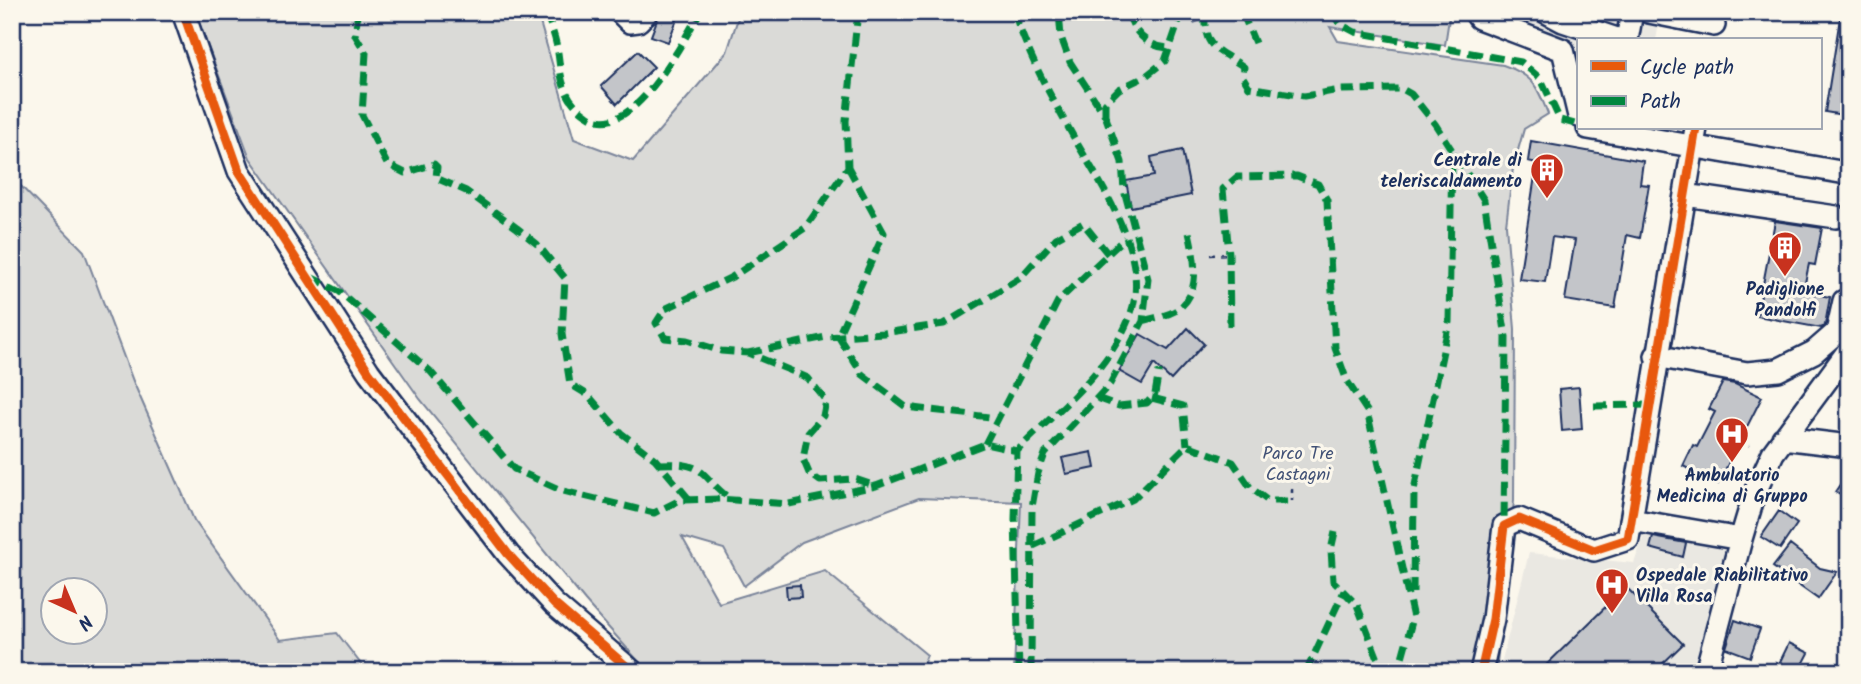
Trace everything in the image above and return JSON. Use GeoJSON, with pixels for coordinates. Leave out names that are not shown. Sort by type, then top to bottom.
{"type":"FeatureCollection","features":[{"type":"Feature","properties":{"kind":"street"},"geometry":{"type":"LineString","coordinates":[[183,12],[239,171],[369,372],[508,554],[554,604],[633,672]]}},
{"type":"Feature","properties":{"kind":"street"},"geometry":{"type":"LineString","coordinates":[[620,12],[630,22],[638,21],[647,12]]}},
{"type":"Feature","properties":{"kind":"street"},"geometry":{"type":"LineString","coordinates":[[1475,12],[1479,18],[1563,50],[1577,108]]}},
{"type":"Feature","properties":{"kind":"street"},"geometry":{"type":"LineString","coordinates":[[1546,12],[1563,22],[1614,38]]}},
{"type":"Feature","properties":{"kind":"street"},"geometry":{"type":"LineString","coordinates":[[1627,38],[1632,12]]}},
{"type":"Feature","properties":{"kind":"street"},"geometry":{"type":"LineString","coordinates":[[1649,12],[1714,26]]}},
{"type":"Feature","properties":{"kind":"street"},"geometry":{"type":"LineString","coordinates":[[1609,130],[1695,138],[1846,173]]}},
{"type":"Feature","properties":{"kind":"street"},"geometry":{"type":"LineString","coordinates":[[1481,672],[1493,619],[1504,526],[1519,519],[1594,550],[1628,539],[1656,355],[1695,138]]}},
{"type":"Feature","properties":{"kind":"street"},"geometry":{"type":"LineString","coordinates":[[1685,195],[1836,217]]}},
{"type":"Feature","properties":{"kind":"street"},"geometry":{"type":"LineString","coordinates":[[1656,355],[1747,373],[1778,370],[1814,352],[1837,332],[1844,301]]}},
{"type":"Feature","properties":{"kind":"street"},"geometry":{"type":"LineString","coordinates":[[1706,672],[1755,492],[1773,453],[1849,350]]}},
{"type":"Feature","properties":{"kind":"street"},"geometry":{"type":"LineString","coordinates":[[1783,438],[1849,446]]}},
{"type":"Feature","properties":{"kind":"street"},"geometry":{"type":"LineString","coordinates":[[1631,520],[1741,539]]}},
{"type":"Feature","properties":{"kind":"path"},"geometry":{"type":"LineString","coordinates":[[1210,255],[1229,254]]}},
{"type":"Feature","properties":{"kind":"path"},"geometry":{"type":"LineString","coordinates":[[1740,441],[1749,446]]}},
{"type":"Feature","properties":{"kind":"path"},"geometry":{"type":"LineString","coordinates":[[1292,488],[1292,501]]}},
{"type":"Feature","properties":{"kind":"shaded area"},"geometry":{"type":"Polygon","coordinates":[[[1495,12],[1661,12],[1656,38],[1577,38],[1577,47],[1495,12]]]}},
{"type":"Feature","properties":{"kind":"shaded area","name":"Ospedale Riabilitativo Villa Rosa"},"geometry":{"type":"Polygon","coordinates":[[[1654,532],[1724,549],[1728,555],[1698,672],[1499,672],[1529,553],[1634,563],[1645,533],[1654,532]]]}},
{"type":"Feature","properties":{"kind":"green space","name":"Parco Tre Castagni"},"geometry":{"type":"Polygon","coordinates":[[[195,12],[537,12],[574,139],[633,161],[727,52],[740,12],[1191,12],[1194,23],[1217,12],[1450,12],[1445,45],[1330,27],[1338,41],[1503,65],[1521,73],[1533,83],[1548,114],[1524,129],[1513,168],[1506,225],[1515,329],[1514,501],[1496,672],[1014,672],[1021,502],[919,498],[802,542],[744,586],[724,549],[682,537],[719,603],[825,571],[927,655],[920,672],[648,672],[585,601],[420,399],[250,158],[195,12]]]}},
{"type":"Feature","properties":{"kind":"green space"},"geometry":{"type":"Polygon","coordinates":[[[12,177],[84,251],[133,381],[194,520],[280,640],[337,633],[367,672],[12,672],[12,177]]]}},
{"type":"Feature","properties":{"kind":"building"},"geometry":{"type":"Polygon","coordinates":[[[660,12],[680,12],[668,42],[651,36],[660,12]]]}},
{"type":"Feature","properties":{"kind":"building"},"geometry":{"type":"Polygon","coordinates":[[[1841,12],[1849,12],[1849,116],[1825,112],[1841,12]]]}},
{"type":"Feature","properties":{"kind":"building"},"geometry":{"type":"Polygon","coordinates":[[[638,51],[654,67],[617,104],[601,86],[638,51]]]}},
{"type":"Feature","properties":{"kind":"building"},"geometry":{"type":"Polygon","coordinates":[[[1531,141],[1643,161],[1640,184],[1649,185],[1640,238],[1627,235],[1615,308],[1565,300],[1575,240],[1552,237],[1545,282],[1519,279],[1537,163],[1528,161],[1531,141]]]}},
{"type":"Feature","properties":{"kind":"building"},"geometry":{"type":"Polygon","coordinates":[[[1182,150],[1191,195],[1131,207],[1126,181],[1154,176],[1151,157],[1182,150]]]}},
{"type":"Feature","properties":{"kind":"building","name":"Padiglione Pandolfi"},"geometry":{"type":"Polygon","coordinates":[[[1775,221],[1822,228],[1815,265],[1809,264],[1803,292],[1830,297],[1825,325],[1821,328],[1757,316],[1775,221]]]}},
{"type":"Feature","properties":{"kind":"building"},"geometry":{"type":"Polygon","coordinates":[[[1188,328],[1204,344],[1171,380],[1154,364],[1142,384],[1119,371],[1140,334],[1168,350],[1188,328]]]}},
{"type":"Feature","properties":{"kind":"building"},"geometry":{"type":"Polygon","coordinates":[[[1723,382],[1735,384],[1762,397],[1718,484],[1683,466],[1693,445],[1697,447],[1715,412],[1709,409],[1723,382]]]}},
{"type":"Feature","properties":{"kind":"building"},"geometry":{"type":"Polygon","coordinates":[[[1579,387],[1582,429],[1562,431],[1559,389],[1579,387]]]}},
{"type":"Feature","properties":{"kind":"building"},"geometry":{"type":"Polygon","coordinates":[[[1092,452],[1095,468],[1066,474],[1062,458],[1092,452]]]}},
{"type":"Feature","properties":{"kind":"building"},"geometry":{"type":"Polygon","coordinates":[[[1849,471],[1849,500],[1835,492],[1849,471]]]}},
{"type":"Feature","properties":{"kind":"building"},"geometry":{"type":"Polygon","coordinates":[[[1779,511],[1797,524],[1780,549],[1761,537],[1779,511]]]}},
{"type":"Feature","properties":{"kind":"building"},"geometry":{"type":"Polygon","coordinates":[[[1653,537],[1686,543],[1683,557],[1650,548],[1653,537]]]}},
{"type":"Feature","properties":{"kind":"building"},"geometry":{"type":"Polygon","coordinates":[[[1790,545],[1820,568],[1837,572],[1818,599],[1773,567],[1790,545]]]}},
{"type":"Feature","properties":{"kind":"building"},"geometry":{"type":"Polygon","coordinates":[[[800,585],[801,597],[787,598],[786,586],[800,585]]]}},
{"type":"Feature","properties":{"kind":"building"},"geometry":{"type":"Polygon","coordinates":[[[1626,587],[1683,644],[1654,672],[1539,672],[1626,587]]]}},
{"type":"Feature","properties":{"kind":"building"},"geometry":{"type":"Polygon","coordinates":[[[1735,620],[1760,629],[1750,657],[1726,648],[1735,620]]]}},
{"type":"Feature","properties":{"kind":"building"},"geometry":{"type":"Polygon","coordinates":[[[1789,643],[1809,653],[1799,672],[1775,672],[1789,643]]]}},
{"type":"Feature","properties":{"kind":"marked path"},"geometry":{"type":"LineString","coordinates":[[358,12],[355,35],[366,53],[362,115],[387,164],[405,173],[434,164],[437,167],[436,178],[466,191],[537,244],[565,278],[562,334],[570,384],[588,395],[621,433],[655,459],[690,500]]}},
{"type":"Feature","properties":{"kind":"marked path"},"geometry":{"type":"LineString","coordinates":[[546,12],[568,95],[584,113],[604,121],[620,116],[637,104],[653,86],[700,12]]}},
{"type":"Feature","properties":{"kind":"marked path"},"geometry":{"type":"LineString","coordinates":[[858,12],[846,121],[848,167],[805,228],[732,277],[665,309],[656,323],[665,338],[687,340],[721,351],[748,353],[808,378],[826,401],[823,416],[808,433],[803,459],[809,473],[820,481],[855,479],[876,486]]}},
{"type":"Feature","properties":{"kind":"marked path"},"geometry":{"type":"LineString","coordinates":[[1014,12],[1040,76],[1120,221],[1134,268],[1135,291],[1131,313],[1122,334],[1097,371],[1017,451],[1015,519],[1019,672]]}},
{"type":"Feature","properties":{"kind":"marked path"},"geometry":{"type":"LineString","coordinates":[[1031,672],[1032,507],[1038,473],[1045,454],[1110,384],[1143,321],[1148,279],[1124,190],[1122,162],[1105,115],[1070,62],[1061,37],[1059,12]]}},
{"type":"Feature","properties":{"kind":"marked path"},"geometry":{"type":"LineString","coordinates":[[1128,12],[1133,26],[1142,37],[1154,45],[1169,48]]}},
{"type":"Feature","properties":{"kind":"marked path"},"geometry":{"type":"LineString","coordinates":[[1105,115],[1105,103],[1119,89],[1146,76],[1165,61],[1182,12]]}},
{"type":"Feature","properties":{"kind":"marked path"},"geometry":{"type":"LineString","coordinates":[[1205,12],[1209,41],[1244,67],[1243,77],[1249,87],[1304,96],[1340,90],[1402,89],[1411,94],[1435,124],[1484,200],[1506,337],[1504,526]]}},
{"type":"Feature","properties":{"kind":"marked path"},"geometry":{"type":"LineString","coordinates":[[1242,12],[1255,43]]}},
{"type":"Feature","properties":{"kind":"marked path"},"geometry":{"type":"LineString","coordinates":[[1331,12],[1340,24],[1355,32],[1521,62],[1541,79],[1560,120],[1577,124]]}},
{"type":"Feature","properties":{"kind":"marked path"},"geometry":{"type":"LineString","coordinates":[[1413,593],[1414,490],[1449,322],[1452,152]]}},
{"type":"Feature","properties":{"kind":"marked path"},"geometry":{"type":"LineString","coordinates":[[848,167],[884,233],[838,336],[862,374],[906,407],[998,418]]}},
{"type":"Feature","properties":{"kind":"marked path"},"geometry":{"type":"LineString","coordinates":[[1230,326],[1229,254],[1223,189],[1237,177],[1297,176],[1318,184],[1327,200],[1335,348],[1347,381],[1367,411],[1413,618],[1398,672]]}},
{"type":"Feature","properties":{"kind":"marked path"},"geometry":{"type":"LineString","coordinates":[[748,353],[826,337],[884,333],[944,324],[1020,278],[1056,238],[1083,223],[1108,254]]}},
{"type":"Feature","properties":{"kind":"marked path"},"geometry":{"type":"LineString","coordinates":[[1143,321],[1175,311],[1190,295],[1195,273],[1188,228]]}},
{"type":"Feature","properties":{"kind":"marked path"},"geometry":{"type":"LineString","coordinates":[[985,444],[1058,301],[1125,238]]}},
{"type":"Feature","properties":{"kind":"marked path"},"geometry":{"type":"LineString","coordinates":[[311,277],[340,292],[430,371],[514,469],[563,491],[654,513],[680,500],[721,499],[789,504],[876,486],[985,444],[1017,451]]}},
{"type":"Feature","properties":{"kind":"marked path"},"geometry":{"type":"LineString","coordinates":[[1097,398],[1119,406],[1147,403],[1155,394],[1159,371]]}},
{"type":"Feature","properties":{"kind":"marked path"},"geometry":{"type":"LineString","coordinates":[[1152,398],[1183,406],[1187,445]]}},
{"type":"Feature","properties":{"kind":"marked path"},"geometry":{"type":"LineString","coordinates":[[1594,406],[1648,405]]}},
{"type":"Feature","properties":{"kind":"marked path"},"geometry":{"type":"LineString","coordinates":[[1033,546],[1133,499],[1187,445],[1233,462],[1250,487],[1268,501],[1292,501]]}},
{"type":"Feature","properties":{"kind":"marked path"},"geometry":{"type":"LineString","coordinates":[[660,464],[686,465],[701,471],[730,499]]}},
{"type":"Feature","properties":{"kind":"marked path"},"geometry":{"type":"LineString","coordinates":[[1335,532],[1331,550],[1333,581],[1357,605],[1378,659],[1393,672]]}},
{"type":"Feature","properties":{"kind":"marked path"},"geometry":{"type":"LineString","coordinates":[[1306,672],[1344,591]]}},
{"type":"Feature","properties":{"kind":"cycle path"},"geometry":{"type":"LineString","coordinates":[[183,12],[239,171],[369,372],[508,554],[554,604],[633,672]]}},
{"type":"Feature","properties":{"kind":"cycle path"},"geometry":{"type":"LineString","coordinates":[[1481,672],[1493,619],[1504,526],[1519,519],[1594,550],[1628,539],[1696,130]]}},
{"type":"Feature","properties":{"kind":"place","name":"Centrale di teleriscaldamento"},"geometry":{"type":"Point","coordinates":[1547,200]}},
{"type":"Feature","properties":{"kind":"place","name":"Padiglione Pandolfi"},"geometry":{"type":"Point","coordinates":[1785,278]}},
{"type":"Feature","properties":{"kind":"place","name":"Ambulatorio Medicina di Gruppo"},"geometry":{"type":"Point","coordinates":[1732,464]}},
{"type":"Feature","properties":{"kind":"place","name":"Ospedale Riabilitativo Villa Rosa"},"geometry":{"type":"Point","coordinates":[1612,615]}}]}
